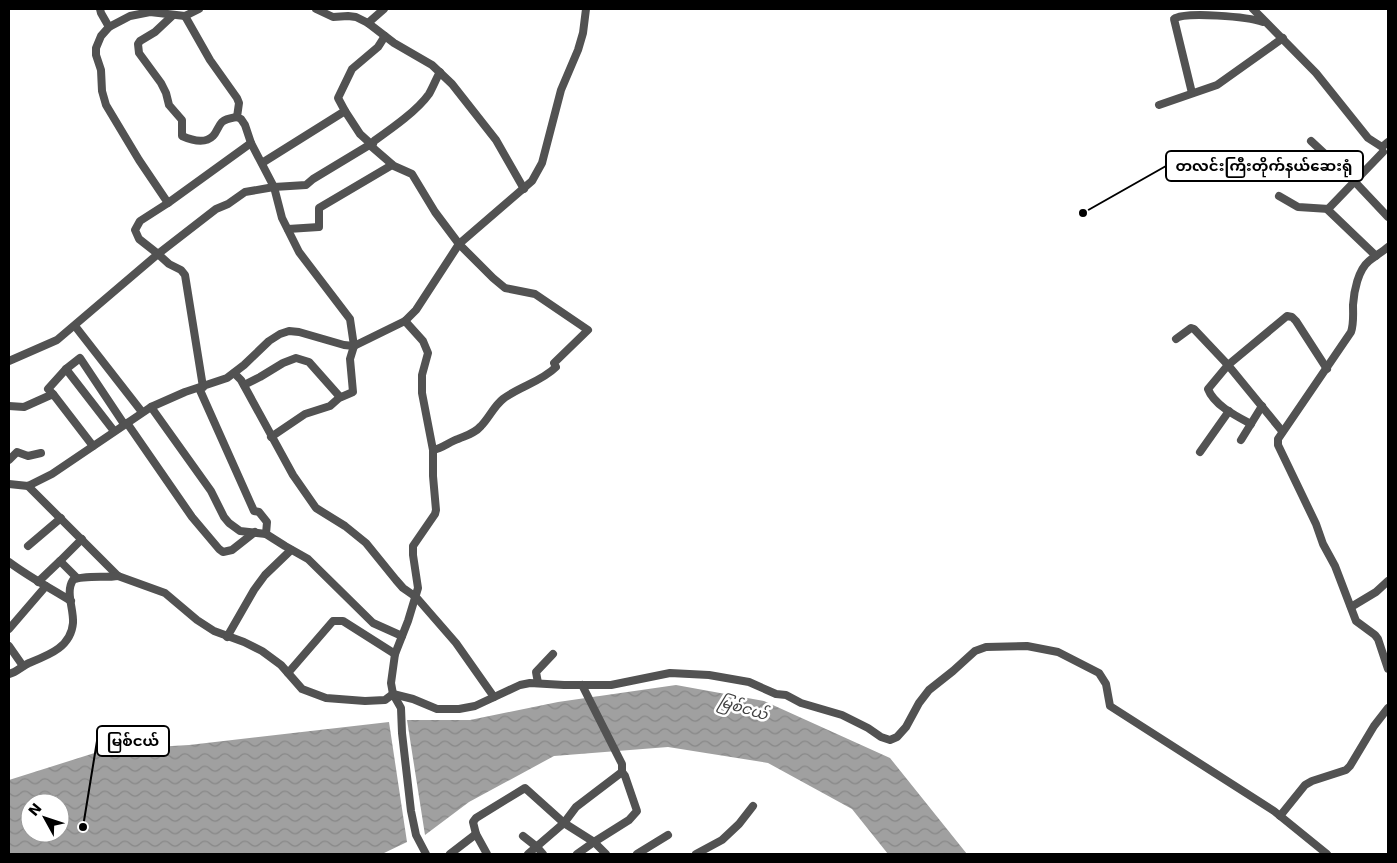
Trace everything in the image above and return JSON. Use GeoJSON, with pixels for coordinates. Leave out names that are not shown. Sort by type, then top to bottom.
{"type":"FeatureCollection","features":[{"type":"Feature","properties":{"kind":"street"},"geometry":{"type":"LineString","coordinates":[[100,9],[109,27]]}},
{"type":"Feature","properties":{"kind":"street"},"geometry":{"type":"LineString","coordinates":[[168,203],[139,160],[106,105],[96,48],[101,36],[109,27],[130,16],[150,12],[185,16],[199,9]]}},
{"type":"Feature","properties":{"kind":"street"},"geometry":{"type":"LineString","coordinates":[[316,9],[333,17],[356,17],[432,65],[452,84],[496,140],[524,189]]}},
{"type":"Feature","properties":{"kind":"street"},"geometry":{"type":"LineString","coordinates":[[368,23],[384,9]]}},
{"type":"Feature","properties":{"kind":"street"},"geometry":{"type":"LineString","coordinates":[[9,484],[28,486],[52,474],[151,407],[223,380],[244,366],[269,341],[289,331],[354,346],[405,321],[416,310],[459,244],[532,181],[542,163],[561,90],[578,50],[583,33],[586,9]]}},
{"type":"Feature","properties":{"kind":"street"},"geometry":{"type":"LineString","coordinates":[[1253,9],[1316,73],[1368,138],[1385,150],[1329,209],[1298,207],[1280,196]]}},
{"type":"Feature","properties":{"kind":"street"},"geometry":{"type":"LineString","coordinates":[[172,16],[155,32],[140,41],[138,48],[139,53],[166,93],[169,105],[182,120],[182,136],[195,140],[206,140],[212,137],[222,122],[229,118],[238,117]]}},
{"type":"Feature","properties":{"kind":"street"},"geometry":{"type":"LineString","coordinates":[[185,16],[210,60],[237,98],[238,117],[245,125],[251,143],[274,187],[282,218],[304,259],[350,319],[354,346],[350,359],[353,392],[340,397],[330,406],[305,414],[271,437]]}},
{"type":"Feature","properties":{"kind":"street"},"geometry":{"type":"LineString","coordinates":[[1192,93],[1174,19],[1181,16],[1244,17],[1265,22]]}},
{"type":"Feature","properties":{"kind":"street"},"geometry":{"type":"LineString","coordinates":[[385,36],[378,47],[352,69],[338,98],[360,134],[392,164],[412,174],[459,244],[505,288],[535,294],[588,330],[554,363],[556,367],[547,376],[516,390],[501,400],[481,426],[471,435],[458,439],[440,449],[433,450]]}},
{"type":"Feature","properties":{"kind":"street"},"geometry":{"type":"LineString","coordinates":[[1159,105],[1216,85],[1283,38]]}},
{"type":"Feature","properties":{"kind":"street"},"geometry":{"type":"LineString","coordinates":[[9,361],[57,340],[158,254],[216,209],[228,204],[240,194],[274,187],[306,185],[313,178],[372,144],[410,114],[423,101],[440,72]]}},
{"type":"Feature","properties":{"kind":"street"},"geometry":{"type":"LineString","coordinates":[[262,163],[345,111]]}},
{"type":"Feature","properties":{"kind":"street"},"geometry":{"type":"LineString","coordinates":[[1311,141],[1355,182],[1388,217]]}},
{"type":"Feature","properties":{"kind":"street"},"geometry":{"type":"LineString","coordinates":[[251,143],[140,222],[135,230],[139,239],[185,275],[201,387],[254,511],[259,512],[268,522],[266,534]]}},
{"type":"Feature","properties":{"kind":"street"},"geometry":{"type":"LineString","coordinates":[[288,228],[320,227],[319,208],[392,164]]}},
{"type":"Feature","properties":{"kind":"street"},"geometry":{"type":"LineString","coordinates":[[1329,209],[1330,213],[1376,256]]}},
{"type":"Feature","properties":{"kind":"street"},"geometry":{"type":"LineString","coordinates":[[1388,248],[1368,262],[1362,270],[1356,286],[1352,328],[1347,339],[1278,439],[1278,445],[1316,524],[1323,544],[1336,566],[1356,621],[1378,639],[1388,669]]}},
{"type":"Feature","properties":{"kind":"street"},"geometry":{"type":"LineString","coordinates":[[1251,424],[1229,411],[1210,395],[1208,389],[1228,365],[1286,316],[1290,316],[1296,321],[1326,369]]}},
{"type":"Feature","properties":{"kind":"street"},"geometry":{"type":"LineString","coordinates":[[405,321],[423,341],[428,353],[422,375],[422,393],[433,450],[436,510],[413,546],[418,588],[394,654],[391,683],[393,694],[401,708],[411,811],[416,835],[424,851]]}},
{"type":"Feature","properties":{"kind":"street"},"geometry":{"type":"LineString","coordinates":[[75,326],[142,412]]}},
{"type":"Feature","properties":{"kind":"street"},"geometry":{"type":"LineString","coordinates":[[1176,339],[1192,328],[1228,365],[1282,431]]}},
{"type":"Feature","properties":{"kind":"street"},"geometry":{"type":"LineString","coordinates":[[92,446],[48,389],[66,369],[80,358],[192,518],[221,551],[232,550],[255,532]]}},
{"type":"Feature","properties":{"kind":"street"},"geometry":{"type":"LineString","coordinates":[[244,385],[282,363],[296,358],[309,362],[340,397]]}},
{"type":"Feature","properties":{"kind":"street"},"geometry":{"type":"LineString","coordinates":[[66,369],[114,431]]}},
{"type":"Feature","properties":{"kind":"street"},"geometry":{"type":"LineString","coordinates":[[234,373],[244,385],[293,475],[316,508],[345,526],[366,543],[403,588],[416,596],[456,643],[494,697]]}},
{"type":"Feature","properties":{"kind":"street"},"geometry":{"type":"LineString","coordinates":[[9,406],[24,407],[53,394]]}},
{"type":"Feature","properties":{"kind":"street"},"geometry":{"type":"LineString","coordinates":[[1241,440],[1262,406]]}},
{"type":"Feature","properties":{"kind":"street"},"geometry":{"type":"LineString","coordinates":[[151,407],[211,491],[224,517],[233,527],[240,531],[266,534],[308,559],[373,623],[402,636]]}},
{"type":"Feature","properties":{"kind":"street"},"geometry":{"type":"LineString","coordinates":[[1200,452],[1229,411]]}},
{"type":"Feature","properties":{"kind":"street"},"geometry":{"type":"LineString","coordinates":[[9,458],[17,452],[28,456],[41,453]]}},
{"type":"Feature","properties":{"kind":"street"},"geometry":{"type":"LineString","coordinates":[[28,486],[118,576]]}},
{"type":"Feature","properties":{"kind":"street"},"geometry":{"type":"LineString","coordinates":[[28,546],[61,518]]}},
{"type":"Feature","properties":{"kind":"street"},"geometry":{"type":"LineString","coordinates":[[38,582],[82,539]]}},
{"type":"Feature","properties":{"kind":"street"},"geometry":{"type":"LineString","coordinates":[[227,637],[254,590],[265,575],[292,550]]}},
{"type":"Feature","properties":{"kind":"street"},"geometry":{"type":"LineString","coordinates":[[60,561],[77,578]]}},
{"type":"Feature","properties":{"kind":"street"},"geometry":{"type":"LineString","coordinates":[[9,562],[71,601]]}},
{"type":"Feature","properties":{"kind":"street"},"geometry":{"type":"LineString","coordinates":[[9,674],[45,657],[65,644],[71,632],[73,622],[71,583],[77,578],[118,576],[165,594],[205,626],[262,651],[288,673],[302,689],[326,698],[376,701],[385,700],[393,694]]}},
{"type":"Feature","properties":{"kind":"street"},"geometry":{"type":"LineString","coordinates":[[1351,607],[1376,592],[1388,581]]}},
{"type":"Feature","properties":{"kind":"street"},"geometry":{"type":"LineString","coordinates":[[9,628],[46,586]]}},
{"type":"Feature","properties":{"kind":"street"},"geometry":{"type":"LineString","coordinates":[[288,673],[333,621],[336,620],[343,621],[394,654]]}},
{"type":"Feature","properties":{"kind":"street"},"geometry":{"type":"LineString","coordinates":[[9,646],[23,666]]}},
{"type":"Feature","properties":{"kind":"street"},"geometry":{"type":"LineString","coordinates":[[393,694],[413,699],[437,709],[450,710],[475,706],[520,685],[538,683],[611,685],[678,672],[749,682],[776,694],[786,695],[800,703],[842,715],[890,740],[897,737],[906,727],[919,703],[929,690],[954,671],[974,651],[994,646],[1027,646],[1050,650],[1099,673],[1106,684],[1110,706],[1280,816],[1327,854]]}},
{"type":"Feature","properties":{"kind":"street"},"geometry":{"type":"LineString","coordinates":[[538,683],[536,672],[553,654]]}},
{"type":"Feature","properties":{"kind":"street"},"geometry":{"type":"LineString","coordinates":[[577,854],[630,820],[637,811],[622,768],[582,685]]}},
{"type":"Feature","properties":{"kind":"street"},"geometry":{"type":"LineString","coordinates":[[1280,816],[1306,785],[1312,781],[1346,770],[1388,708]]}},
{"type":"Feature","properties":{"kind":"street"},"geometry":{"type":"LineString","coordinates":[[528,854],[564,823],[576,807],[622,768]]}},
{"type":"Feature","properties":{"kind":"street"},"geometry":{"type":"LineString","coordinates":[[487,854],[476,834],[473,822],[476,818],[525,788],[564,823],[594,842],[606,854]]}},
{"type":"Feature","properties":{"kind":"street"},"geometry":{"type":"LineString","coordinates":[[696,854],[722,840],[754,806]]}},
{"type":"Feature","properties":{"kind":"street"},"geometry":{"type":"LineString","coordinates":[[450,854],[476,834]]}},
{"type":"Feature","properties":{"kind":"street"},"geometry":{"type":"LineString","coordinates":[[636,854],[668,835]]}},
{"type":"Feature","properties":{"kind":"street"},"geometry":{"type":"LineString","coordinates":[[522,836],[543,854]]}},
{"type":"Feature","properties":{"kind":"water"},"geometry":{"type":"Polygon","coordinates":[[[676,685],[764,701],[890,758],[967,854],[888,854],[852,809],[768,763],[668,747],[554,756],[469,802],[425,835],[407,720],[470,720],[558,702],[676,685]]]}},
{"type":"Feature","properties":{"kind":"water"},"geometry":{"type":"Polygon","coordinates":[[[389,722],[407,842],[382,854],[9,854],[9,780],[104,750],[189,745],[389,722]]]}},
{"type":"Feature","properties":{"kind":"place","name":"တလင်းကြီးတိုက်နယ်ဆေးရုံ"},"geometry":{"type":"Point","coordinates":[1083,213]}},
{"type":"Feature","properties":{"kind":"place","name":"မြစ်ငယ်"},"geometry":{"type":"Point","coordinates":[83,827]}}]}
